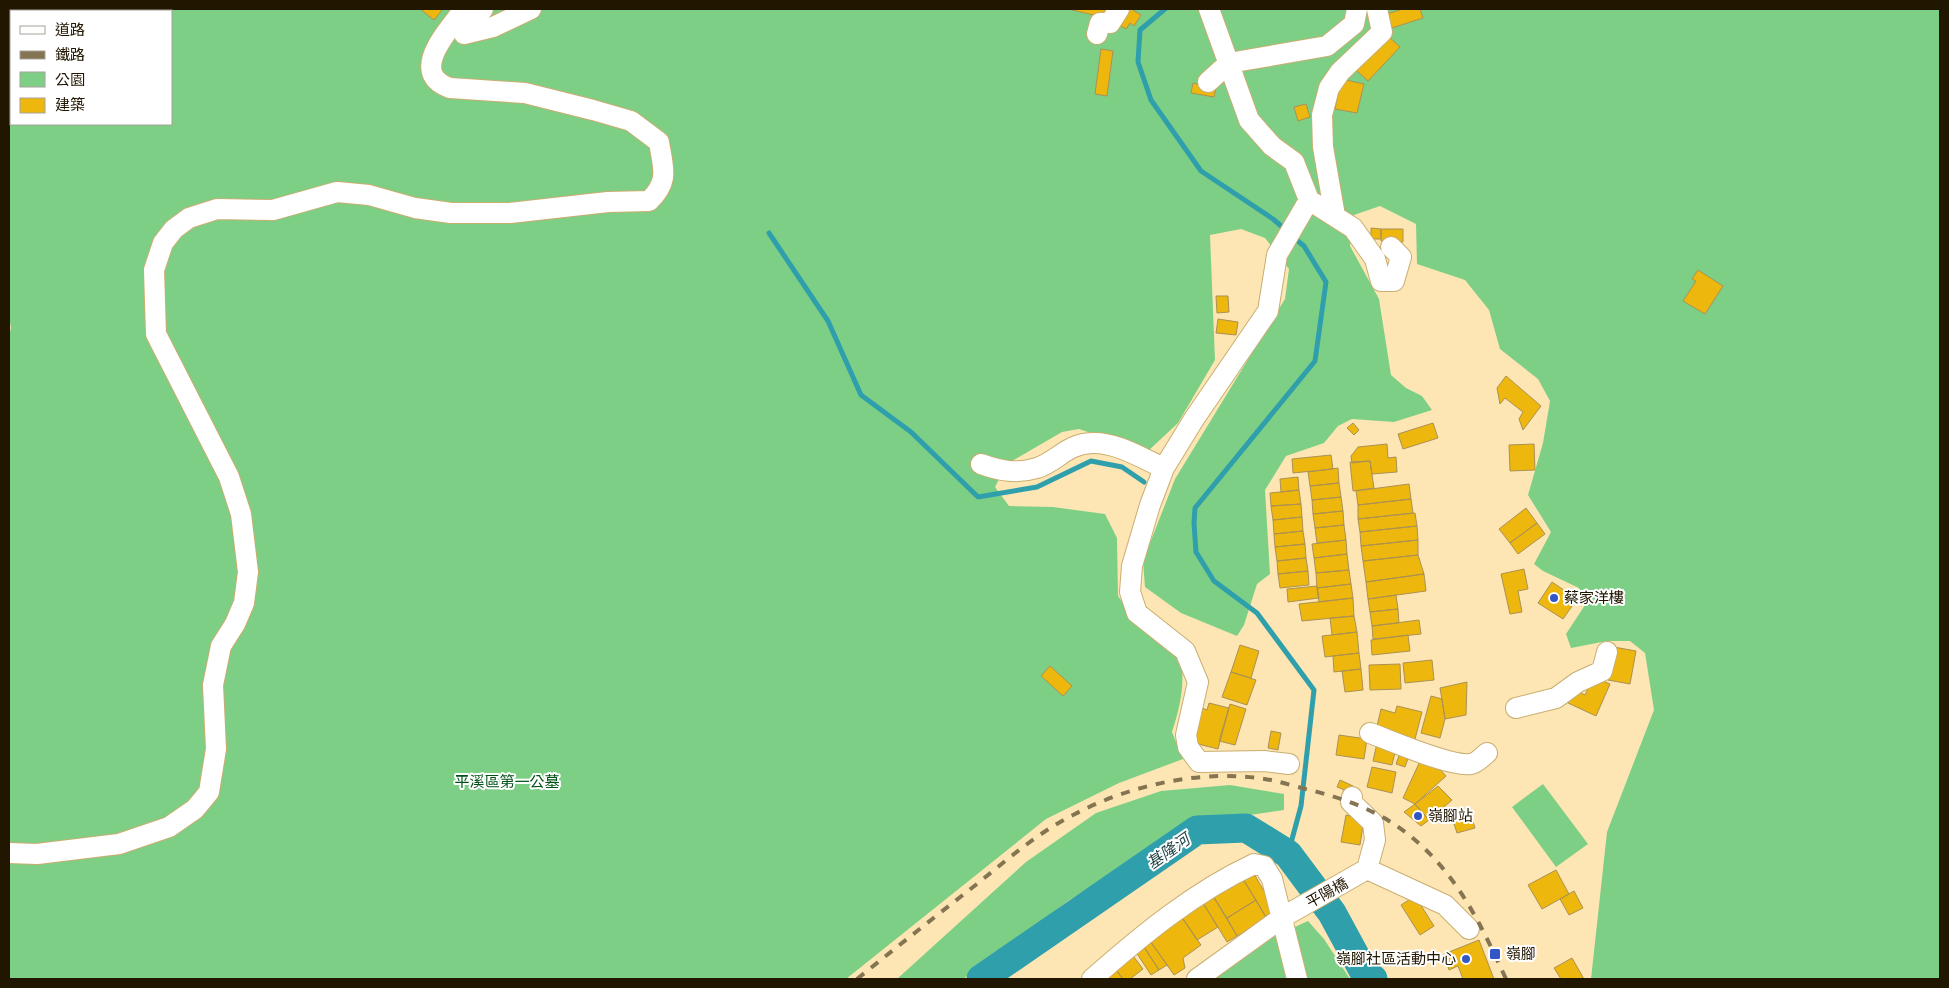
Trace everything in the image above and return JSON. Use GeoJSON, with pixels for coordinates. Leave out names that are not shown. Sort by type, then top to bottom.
{"type":"FeatureCollection","features":[{"type":"Feature","properties":{"kind":"street"},"geometry":{"type":"LineString","coordinates":[[9,854],[37,854],[119,844],[168,827],[195,809],[210,792],[216,749],[212,685],[221,646],[236,624],[244,603],[248,572],[241,514],[229,477],[156,334],[154,270],[163,243],[174,229],[189,218],[217,208],[274,210],[337,192],[369,194],[415,208],[450,213],[510,212],[608,202],[649,201],[660,190],[664,173],[659,142],[631,121],[525,93],[450,88],[439,84],[432,74],[433,53],[464,9]]}},
{"type":"Feature","properties":{"kind":"street"},"geometry":{"type":"LineString","coordinates":[[483,9],[464,34],[493,27],[531,9]]}},
{"type":"Feature","properties":{"kind":"street"},"geometry":{"type":"LineString","coordinates":[[1097,34],[1100,23],[1110,23],[1119,9]]}},
{"type":"Feature","properties":{"kind":"street"},"geometry":{"type":"LineString","coordinates":[[1209,9],[1249,120],[1272,146],[1294,162],[1309,200],[1353,228],[1375,258],[1381,281],[1394,281],[1401,257],[1391,247]]}},
{"type":"Feature","properties":{"kind":"street"},"geometry":{"type":"LineString","coordinates":[[1208,82],[1229,63],[1327,46],[1354,24],[1357,9]]}},
{"type":"Feature","properties":{"kind":"street"},"geometry":{"type":"LineString","coordinates":[[1335,216],[1330,201],[1329,172],[1323,147],[1322,115],[1329,88],[1340,72],[1382,32],[1377,9]]}},
{"type":"Feature","properties":{"kind":"street"},"geometry":{"type":"LineString","coordinates":[[1350,28],[1366,49]]}},
{"type":"Feature","properties":{"kind":"street"},"geometry":{"type":"LineString","coordinates":[[1289,764],[1264,761],[1199,762],[1188,747],[1186,735],[1198,682],[1185,651],[1137,612],[1130,592],[1132,566],[1150,505],[1164,468],[1194,419],[1268,311],[1277,255],[1309,200]]}},
{"type":"Feature","properties":{"kind":"street"},"geometry":{"type":"LineString","coordinates":[[981,464],[1003,472],[1038,468],[1070,448],[1093,443],[1124,450],[1164,468]]}},
{"type":"Feature","properties":{"kind":"street"},"geometry":{"type":"LineString","coordinates":[[1516,708],[1556,698],[1578,682],[1602,671],[1607,652]]}},
{"type":"Feature","properties":{"kind":"street"},"geometry":{"type":"LineString","coordinates":[[1370,733],[1416,750],[1463,764],[1473,764],[1487,753]]}},
{"type":"Feature","properties":{"kind":"street"},"geometry":{"type":"LineString","coordinates":[[1352,797],[1350,802],[1354,808],[1373,823],[1375,840],[1365,871],[1445,905],[1469,928]]}},
{"type":"Feature","properties":{"kind":"street"},"geometry":{"type":"LineString","coordinates":[[1092,979],[1176,910],[1227,876],[1254,864],[1264,866],[1272,879],[1287,915],[1297,979]]}},
{"type":"Feature","properties":{"kind":"street","name":"平陽橋"},"geometry":{"type":"LineString","coordinates":[[1197,979],[1287,915],[1365,871]]}},
{"type":"Feature","properties":{"kind":"green space","name":"平溪區第一公墓"},"geometry":{"type":"Polygon","coordinates":[[[9,9],[1940,9],[1940,979],[1591,979],[1607,832],[1654,710],[1645,653],[1630,641],[1607,641],[1571,648],[1566,634],[1585,605],[1579,588],[1543,571],[1534,564],[1551,532],[1528,495],[1543,443],[1550,401],[1538,379],[1500,349],[1489,310],[1465,280],[1417,264],[1416,224],[1380,206],[1354,215],[1350,246],[1379,299],[1391,375],[1406,388],[1422,396],[1432,410],[1394,422],[1352,419],[1338,426],[1324,443],[1286,456],[1265,490],[1270,574],[1257,584],[1244,625],[1237,636],[1181,613],[1145,587],[1143,561],[1175,479],[1285,299],[1289,269],[1265,238],[1241,229],[1210,235],[1215,360],[1178,423],[1147,452],[1079,429],[1062,432],[1007,464],[995,487],[1009,506],[1053,507],[1105,514],[1117,538],[1118,596],[1138,624],[1181,659],[1181,696],[1172,732],[1183,759],[1119,783],[1046,819],[846,979],[9,979],[9,336],[11,328],[9,317],[9,9]]]}},
{"type":"Feature","properties":{"kind":"green space"},"geometry":{"type":"Polygon","coordinates":[[[1543,784],[1588,844],[1556,867],[1512,807],[1543,784]]]}},
{"type":"Feature","properties":{"kind":"green space"},"geometry":{"type":"Polygon","coordinates":[[[1230,785],[1284,794],[1284,810],[1189,824],[1068,901],[963,979],[897,979],[1026,862],[1096,813],[1161,791],[1230,785]]]}},
{"type":"Feature","properties":{"kind":"green space"},"geometry":{"type":"Polygon","coordinates":[[[1308,921],[1324,939],[1350,979],[1213,979],[1255,945],[1308,921]]]}},
{"type":"Feature","properties":{"kind":"building"},"geometry":{"type":"Polygon","coordinates":[[[420,9],[443,9],[434,20],[420,9]]]}},
{"type":"Feature","properties":{"kind":"building"},"geometry":{"type":"Polygon","coordinates":[[[1068,9],[1113,9],[1110,19],[1068,9]]]}},
{"type":"Feature","properties":{"kind":"building"},"geometry":{"type":"Polygon","coordinates":[[[1123,9],[1131,9],[1141,15],[1134,26],[1130,23],[1126,29],[1115,23],[1123,9]]]}},
{"type":"Feature","properties":{"kind":"building"},"geometry":{"type":"Polygon","coordinates":[[[1403,9],[1420,9],[1423,18],[1392,28],[1387,14],[1403,9]]]}},
{"type":"Feature","properties":{"kind":"building"},"geometry":{"type":"Polygon","coordinates":[[[1388,36],[1400,47],[1368,81],[1355,69],[1388,36]]]}},
{"type":"Feature","properties":{"kind":"building"},"geometry":{"type":"Polygon","coordinates":[[[1101,49],[1113,51],[1107,96],[1095,94],[1101,49]]]}},
{"type":"Feature","properties":{"kind":"building"},"geometry":{"type":"Polygon","coordinates":[[[1341,79],[1364,84],[1357,113],[1335,109],[1341,79]]]}},
{"type":"Feature","properties":{"kind":"building"},"geometry":{"type":"Polygon","coordinates":[[[1193,83],[1216,88],[1214,97],[1191,93],[1193,83]]]}},
{"type":"Feature","properties":{"kind":"building"},"geometry":{"type":"Polygon","coordinates":[[[1306,104],[1310,117],[1298,121],[1294,107],[1306,104]]]}},
{"type":"Feature","properties":{"kind":"building"},"geometry":{"type":"Polygon","coordinates":[[[1371,228],[1381,229],[1381,239],[1371,239],[1371,228]]]}},
{"type":"Feature","properties":{"kind":"building"},"geometry":{"type":"Polygon","coordinates":[[[1381,229],[1403,229],[1403,242],[1381,241],[1381,229]]]}},
{"type":"Feature","properties":{"kind":"building"},"geometry":{"type":"Polygon","coordinates":[[[1698,270],[1723,286],[1705,314],[1683,301],[1696,281],[1692,279],[1698,270]]]}},
{"type":"Feature","properties":{"kind":"building"},"geometry":{"type":"Polygon","coordinates":[[[1216,296],[1228,296],[1229,312],[1217,313],[1216,296]]]}},
{"type":"Feature","properties":{"kind":"building"},"geometry":{"type":"Polygon","coordinates":[[[1218,319],[1238,322],[1236,335],[1216,333],[1218,319]]]}},
{"type":"Feature","properties":{"kind":"building"},"geometry":{"type":"Polygon","coordinates":[[[1506,376],[1541,406],[1523,430],[1519,419],[1523,412],[1505,398],[1500,404],[1497,388],[1506,376]]]}},
{"type":"Feature","properties":{"kind":"building"},"geometry":{"type":"Polygon","coordinates":[[[1353,423],[1359,430],[1354,435],[1347,428],[1353,423]]]}},
{"type":"Feature","properties":{"kind":"building"},"geometry":{"type":"Polygon","coordinates":[[[1433,423],[1438,438],[1403,449],[1398,434],[1433,423]]]}},
{"type":"Feature","properties":{"kind":"building"},"geometry":{"type":"Polygon","coordinates":[[[1387,444],[1388,458],[1396,457],[1397,472],[1372,474],[1370,461],[1352,463],[1351,456],[1358,447],[1387,444]]]}},
{"type":"Feature","properties":{"kind":"building"},"geometry":{"type":"Polygon","coordinates":[[[1534,444],[1535,470],[1510,471],[1509,445],[1534,444]]]}},
{"type":"Feature","properties":{"kind":"building"},"geometry":{"type":"Polygon","coordinates":[[[1331,455],[1333,469],[1293,473],[1292,459],[1331,455]]]}},
{"type":"Feature","properties":{"kind":"building"},"geometry":{"type":"Polygon","coordinates":[[[1370,461],[1374,488],[1353,491],[1350,462],[1370,461]]]}},
{"type":"Feature","properties":{"kind":"building"},"geometry":{"type":"Polygon","coordinates":[[[1338,468],[1339,483],[1310,486],[1308,472],[1338,468]]]}},
{"type":"Feature","properties":{"kind":"building"},"geometry":{"type":"Polygon","coordinates":[[[1298,477],[1299,490],[1281,492],[1280,479],[1298,477]]]}},
{"type":"Feature","properties":{"kind":"building"},"geometry":{"type":"Polygon","coordinates":[[[1339,483],[1341,497],[1312,500],[1310,486],[1339,483]]]}},
{"type":"Feature","properties":{"kind":"building"},"geometry":{"type":"Polygon","coordinates":[[[1409,484],[1411,499],[1358,505],[1356,491],[1409,484]]]}},
{"type":"Feature","properties":{"kind":"building"},"geometry":{"type":"Polygon","coordinates":[[[1299,490],[1301,504],[1271,506],[1270,493],[1299,490]]]}},
{"type":"Feature","properties":{"kind":"building"},"geometry":{"type":"Polygon","coordinates":[[[1341,497],[1343,511],[1313,514],[1312,500],[1341,497]]]}},
{"type":"Feature","properties":{"kind":"building"},"geometry":{"type":"Polygon","coordinates":[[[1411,499],[1413,513],[1358,519],[1358,505],[1411,499]]]}},
{"type":"Feature","properties":{"kind":"building"},"geometry":{"type":"Polygon","coordinates":[[[1301,504],[1302,517],[1273,520],[1271,506],[1301,504]]]}},
{"type":"Feature","properties":{"kind":"building"},"geometry":{"type":"Polygon","coordinates":[[[1526,508],[1537,523],[1510,543],[1499,529],[1526,508]]]}},
{"type":"Feature","properties":{"kind":"building"},"geometry":{"type":"Polygon","coordinates":[[[1343,511],[1344,525],[1315,528],[1313,514],[1343,511]]]}},
{"type":"Feature","properties":{"kind":"building"},"geometry":{"type":"Polygon","coordinates":[[[1415,513],[1417,526],[1360,532],[1358,519],[1415,513]]]}},
{"type":"Feature","properties":{"kind":"building"},"geometry":{"type":"Polygon","coordinates":[[[1302,517],[1303,531],[1274,534],[1273,520],[1302,517]]]}},
{"type":"Feature","properties":{"kind":"building"},"geometry":{"type":"Polygon","coordinates":[[[1537,523],[1545,534],[1518,554],[1510,543],[1537,523]]]}},
{"type":"Feature","properties":{"kind":"building"},"geometry":{"type":"Polygon","coordinates":[[[1344,525],[1346,540],[1317,543],[1315,528],[1344,525]]]}},
{"type":"Feature","properties":{"kind":"building"},"geometry":{"type":"Polygon","coordinates":[[[1417,526],[1418,540],[1361,546],[1360,532],[1417,526]]]}},
{"type":"Feature","properties":{"kind":"building"},"geometry":{"type":"Polygon","coordinates":[[[1303,531],[1305,544],[1275,547],[1274,534],[1303,531]]]}},
{"type":"Feature","properties":{"kind":"building"},"geometry":{"type":"Polygon","coordinates":[[[1346,540],[1347,554],[1314,558],[1312,544],[1346,540]]]}},
{"type":"Feature","properties":{"kind":"building"},"geometry":{"type":"Polygon","coordinates":[[[1418,540],[1418,555],[1363,561],[1361,546],[1418,540]]]}},
{"type":"Feature","properties":{"kind":"building"},"geometry":{"type":"Polygon","coordinates":[[[1305,544],[1306,558],[1277,561],[1275,547],[1305,544]]]}},
{"type":"Feature","properties":{"kind":"building"},"geometry":{"type":"Polygon","coordinates":[[[1347,554],[1349,570],[1316,573],[1314,558],[1347,554]]]}},
{"type":"Feature","properties":{"kind":"building"},"geometry":{"type":"Polygon","coordinates":[[[1418,555],[1424,574],[1366,582],[1363,561],[1418,555]]]}},
{"type":"Feature","properties":{"kind":"building"},"geometry":{"type":"Polygon","coordinates":[[[1306,558],[1308,571],[1278,574],[1277,561],[1306,558]]]}},
{"type":"Feature","properties":{"kind":"building"},"geometry":{"type":"Polygon","coordinates":[[[1524,569],[1528,589],[1518,591],[1522,612],[1510,614],[1501,574],[1524,569]]]}},
{"type":"Feature","properties":{"kind":"building"},"geometry":{"type":"Polygon","coordinates":[[[1349,570],[1351,584],[1317,588],[1316,573],[1349,570]]]}},
{"type":"Feature","properties":{"kind":"building"},"geometry":{"type":"Polygon","coordinates":[[[1308,571],[1309,585],[1280,588],[1278,574],[1308,571]]]}},
{"type":"Feature","properties":{"kind":"building"},"geometry":{"type":"Polygon","coordinates":[[[1424,574],[1426,591],[1368,599],[1366,582],[1424,574]]]}},
{"type":"Feature","properties":{"kind":"building"},"geometry":{"type":"Polygon","coordinates":[[[1552,582],[1577,599],[1563,619],[1538,603],[1552,582]]]}},
{"type":"Feature","properties":{"kind":"building"},"geometry":{"type":"Polygon","coordinates":[[[1351,584],[1353,598],[1319,602],[1317,588],[1351,584]]]}},
{"type":"Feature","properties":{"kind":"building"},"geometry":{"type":"Polygon","coordinates":[[[1317,586],[1319,598],[1288,602],[1287,589],[1317,586]]]}},
{"type":"Feature","properties":{"kind":"building"},"geometry":{"type":"Polygon","coordinates":[[[1396,595],[1398,609],[1370,612],[1368,599],[1396,595]]]}},
{"type":"Feature","properties":{"kind":"building"},"geometry":{"type":"Polygon","coordinates":[[[1353,598],[1354,616],[1302,621],[1299,604],[1353,598]]]}},
{"type":"Feature","properties":{"kind":"building"},"geometry":{"type":"Polygon","coordinates":[[[1398,609],[1399,623],[1372,626],[1370,612],[1398,609]]]}},
{"type":"Feature","properties":{"kind":"building"},"geometry":{"type":"Polygon","coordinates":[[[1354,616],[1357,632],[1332,635],[1330,618],[1354,616]]]}},
{"type":"Feature","properties":{"kind":"building"},"geometry":{"type":"Polygon","coordinates":[[[1419,620],[1421,634],[1373,639],[1372,626],[1419,620]]]}},
{"type":"Feature","properties":{"kind":"building"},"geometry":{"type":"Polygon","coordinates":[[[1357,632],[1359,653],[1325,657],[1322,636],[1357,632]]]}},
{"type":"Feature","properties":{"kind":"building"},"geometry":{"type":"Polygon","coordinates":[[[1408,635],[1410,651],[1372,655],[1371,640],[1408,635]]]}},
{"type":"Feature","properties":{"kind":"building"},"geometry":{"type":"Polygon","coordinates":[[[1240,645],[1259,651],[1251,678],[1231,672],[1240,645]]]}},
{"type":"Feature","properties":{"kind":"building"},"geometry":{"type":"Polygon","coordinates":[[[1614,647],[1636,651],[1630,684],[1608,680],[1614,647]]]}},
{"type":"Feature","properties":{"kind":"building"},"geometry":{"type":"Polygon","coordinates":[[[1359,653],[1361,669],[1334,672],[1333,656],[1359,653]]]}},
{"type":"Feature","properties":{"kind":"building"},"geometry":{"type":"Polygon","coordinates":[[[1432,660],[1434,680],[1405,683],[1403,663],[1432,660]]]}},
{"type":"Feature","properties":{"kind":"building"},"geometry":{"type":"Polygon","coordinates":[[[1400,664],[1401,689],[1370,690],[1369,665],[1400,664]]]}},
{"type":"Feature","properties":{"kind":"building"},"geometry":{"type":"Polygon","coordinates":[[[1050,666],[1072,686],[1063,696],[1041,676],[1050,666]]]}},
{"type":"Feature","properties":{"kind":"building"},"geometry":{"type":"Polygon","coordinates":[[[1361,669],[1363,690],[1345,692],[1342,671],[1361,669]]]}},
{"type":"Feature","properties":{"kind":"building"},"geometry":{"type":"Polygon","coordinates":[[[1231,672],[1256,680],[1247,705],[1222,697],[1231,672]]]}},
{"type":"Feature","properties":{"kind":"building"},"geometry":{"type":"Polygon","coordinates":[[[1593,677],[1610,684],[1596,716],[1568,703],[1574,690],[1585,695],[1593,677]]]}},
{"type":"Feature","properties":{"kind":"building"},"geometry":{"type":"Polygon","coordinates":[[[1467,682],[1466,715],[1445,719],[1440,688],[1467,682]]]}},
{"type":"Feature","properties":{"kind":"building"},"geometry":{"type":"Polygon","coordinates":[[[1431,696],[1442,699],[1445,719],[1440,738],[1421,733],[1431,696]]]}},
{"type":"Feature","properties":{"kind":"building"},"geometry":{"type":"Polygon","coordinates":[[[1209,703],[1229,708],[1218,749],[1190,742],[1200,707],[1207,710],[1209,703]]]}},
{"type":"Feature","properties":{"kind":"building"},"geometry":{"type":"Polygon","coordinates":[[[1230,704],[1246,709],[1235,745],[1219,741],[1230,704]]]}},
{"type":"Feature","properties":{"kind":"building"},"geometry":{"type":"Polygon","coordinates":[[[1397,706],[1422,712],[1414,743],[1387,736],[1389,729],[1377,726],[1381,709],[1395,713],[1397,706]]]}},
{"type":"Feature","properties":{"kind":"building"},"geometry":{"type":"Polygon","coordinates":[[[1271,731],[1281,733],[1278,750],[1268,748],[1271,731]]]}},
{"type":"Feature","properties":{"kind":"building"},"geometry":{"type":"Polygon","coordinates":[[[1339,735],[1367,739],[1364,759],[1336,755],[1339,735]]]}},
{"type":"Feature","properties":{"kind":"building"},"geometry":{"type":"Polygon","coordinates":[[[1377,743],[1396,748],[1392,765],[1373,761],[1377,743]]]}},
{"type":"Feature","properties":{"kind":"building"},"geometry":{"type":"Polygon","coordinates":[[[1401,750],[1410,753],[1405,767],[1396,764],[1401,750]]]}},
{"type":"Feature","properties":{"kind":"building"},"geometry":{"type":"Polygon","coordinates":[[[1421,759],[1433,762],[1446,776],[1415,804],[1403,798],[1421,759]]]}},
{"type":"Feature","properties":{"kind":"building"},"geometry":{"type":"Polygon","coordinates":[[[1372,767],[1396,772],[1392,793],[1367,787],[1372,767]]]}},
{"type":"Feature","properties":{"kind":"building"},"geometry":{"type":"Polygon","coordinates":[[[1340,780],[1353,786],[1350,792],[1337,787],[1340,780]]]}},
{"type":"Feature","properties":{"kind":"building"},"geometry":{"type":"Polygon","coordinates":[[[1438,786],[1452,800],[1429,820],[1415,804],[1438,786]]]}},
{"type":"Feature","properties":{"kind":"building","name":"嶺腳站"},"geometry":{"type":"Polygon","coordinates":[[[1415,804],[1429,820],[1421,826],[1404,812],[1415,804]]]}},
{"type":"Feature","properties":{"kind":"building"},"geometry":{"type":"Polygon","coordinates":[[[1470,812],[1475,828],[1457,833],[1452,818],[1470,812]]]}},
{"type":"Feature","properties":{"kind":"building"},"geometry":{"type":"Polygon","coordinates":[[[1346,815],[1364,819],[1360,845],[1341,842],[1346,815]]]}},
{"type":"Feature","properties":{"kind":"building"},"geometry":{"type":"Polygon","coordinates":[[[1556,870],[1569,894],[1542,909],[1528,885],[1556,870]]]}},
{"type":"Feature","properties":{"kind":"building"},"geometry":{"type":"Polygon","coordinates":[[[1253,872],[1277,914],[1267,919],[1243,879],[1253,872]]]}},
{"type":"Feature","properties":{"kind":"building"},"geometry":{"type":"Polygon","coordinates":[[[1243,879],[1256,900],[1227,918],[1213,896],[1243,879]]]}},
{"type":"Feature","properties":{"kind":"building"},"geometry":{"type":"Polygon","coordinates":[[[1574,891],[1583,908],[1569,915],[1560,899],[1574,891]]]}},
{"type":"Feature","properties":{"kind":"building"},"geometry":{"type":"Polygon","coordinates":[[[1213,896],[1237,936],[1227,942],[1203,903],[1213,896]]]}},
{"type":"Feature","properties":{"kind":"building"},"geometry":{"type":"Polygon","coordinates":[[[1415,896],[1434,926],[1420,935],[1401,905],[1415,896]]]}},
{"type":"Feature","properties":{"kind":"building"},"geometry":{"type":"Polygon","coordinates":[[[1256,900],[1267,919],[1237,936],[1227,918],[1256,900]]]}},
{"type":"Feature","properties":{"kind":"building"},"geometry":{"type":"Polygon","coordinates":[[[1203,903],[1218,927],[1197,940],[1181,916],[1203,903]]]}},
{"type":"Feature","properties":{"kind":"building"},"geometry":{"type":"Polygon","coordinates":[[[1181,916],[1201,945],[1183,958],[1185,968],[1174,975],[1148,938],[1181,916]]]}},
{"type":"Feature","properties":{"kind":"building"},"geometry":{"type":"Polygon","coordinates":[[[1148,938],[1167,965],[1159,970],[1142,944],[1148,938]]]}},
{"type":"Feature","properties":{"kind":"building","name":"嶺腳社區活動中心"},"geometry":{"type":"Polygon","coordinates":[[[1479,940],[1494,979],[1463,979],[1458,966],[1449,970],[1444,954],[1479,940]]]}},
{"type":"Feature","properties":{"kind":"building"},"geometry":{"type":"Polygon","coordinates":[[[1142,944],[1159,970],[1151,975],[1134,949],[1142,944]]]}},
{"type":"Feature","properties":{"kind":"building"},"geometry":{"type":"Polygon","coordinates":[[[1131,953],[1143,969],[1130,979],[1123,979],[1113,966],[1131,953]]]}},
{"type":"Feature","properties":{"kind":"building"},"geometry":{"type":"Polygon","coordinates":[[[1572,958],[1584,979],[1561,979],[1554,968],[1572,958]]]}},
{"type":"Feature","properties":{"kind":"building"},"geometry":{"type":"Polygon","coordinates":[[[1113,966],[1123,979],[1103,979],[1113,966]]]}},
{"type":"Feature","properties":{"kind":"waterway"},"geometry":{"type":"LineString","coordinates":[[1165,9],[1140,30],[1138,62],[1151,100],[1201,171],[1273,219],[1287,231]]}},
{"type":"Feature","properties":{"kind":"waterway"},"geometry":{"type":"LineString","coordinates":[[769,233],[828,321],[861,395],[911,432],[978,497],[1037,487],[1091,461],[1122,467],[1144,482]]}},
{"type":"Feature","properties":{"kind":"waterway"},"geometry":{"type":"LineString","coordinates":[[1288,854],[1301,806],[1314,690],[1257,613],[1214,581],[1196,552],[1194,523],[1195,508],[1315,361],[1326,282],[1304,246],[1293,237]]}},
{"type":"Feature","properties":{"kind":"waterway","name":"基隆河"},"geometry":{"type":"LineString","coordinates":[[981,979],[1197,830],[1246,828],[1288,854],[1332,913],[1364,972],[1373,979]]}},
{"type":"Feature","properties":{"kind":"railway"},"geometry":{"type":"LineString","coordinates":[[857,979],[1013,855],[1062,821],[1097,803],[1145,787],[1170,781],[1221,776],[1271,780],[1346,801],[1387,820],[1413,838],[1439,864],[1462,895],[1490,944],[1506,979]]}},
{"type":"Feature","properties":{"kind":"place","name":"蔡家洋樓"},"geometry":{"type":"Point","coordinates":[1554,598]}},
{"type":"Feature","properties":{"kind":"place","name":"嶺腳站"},"geometry":{"type":"Point","coordinates":[1418,816]}},
{"type":"Feature","properties":{"kind":"place","name":"嶺腳"},"geometry":{"type":"Point","coordinates":[1495,954]}},
{"type":"Feature","properties":{"kind":"place","name":"嶺腳社區活動中心"},"geometry":{"type":"Point","coordinates":[1466,959]}}]}
